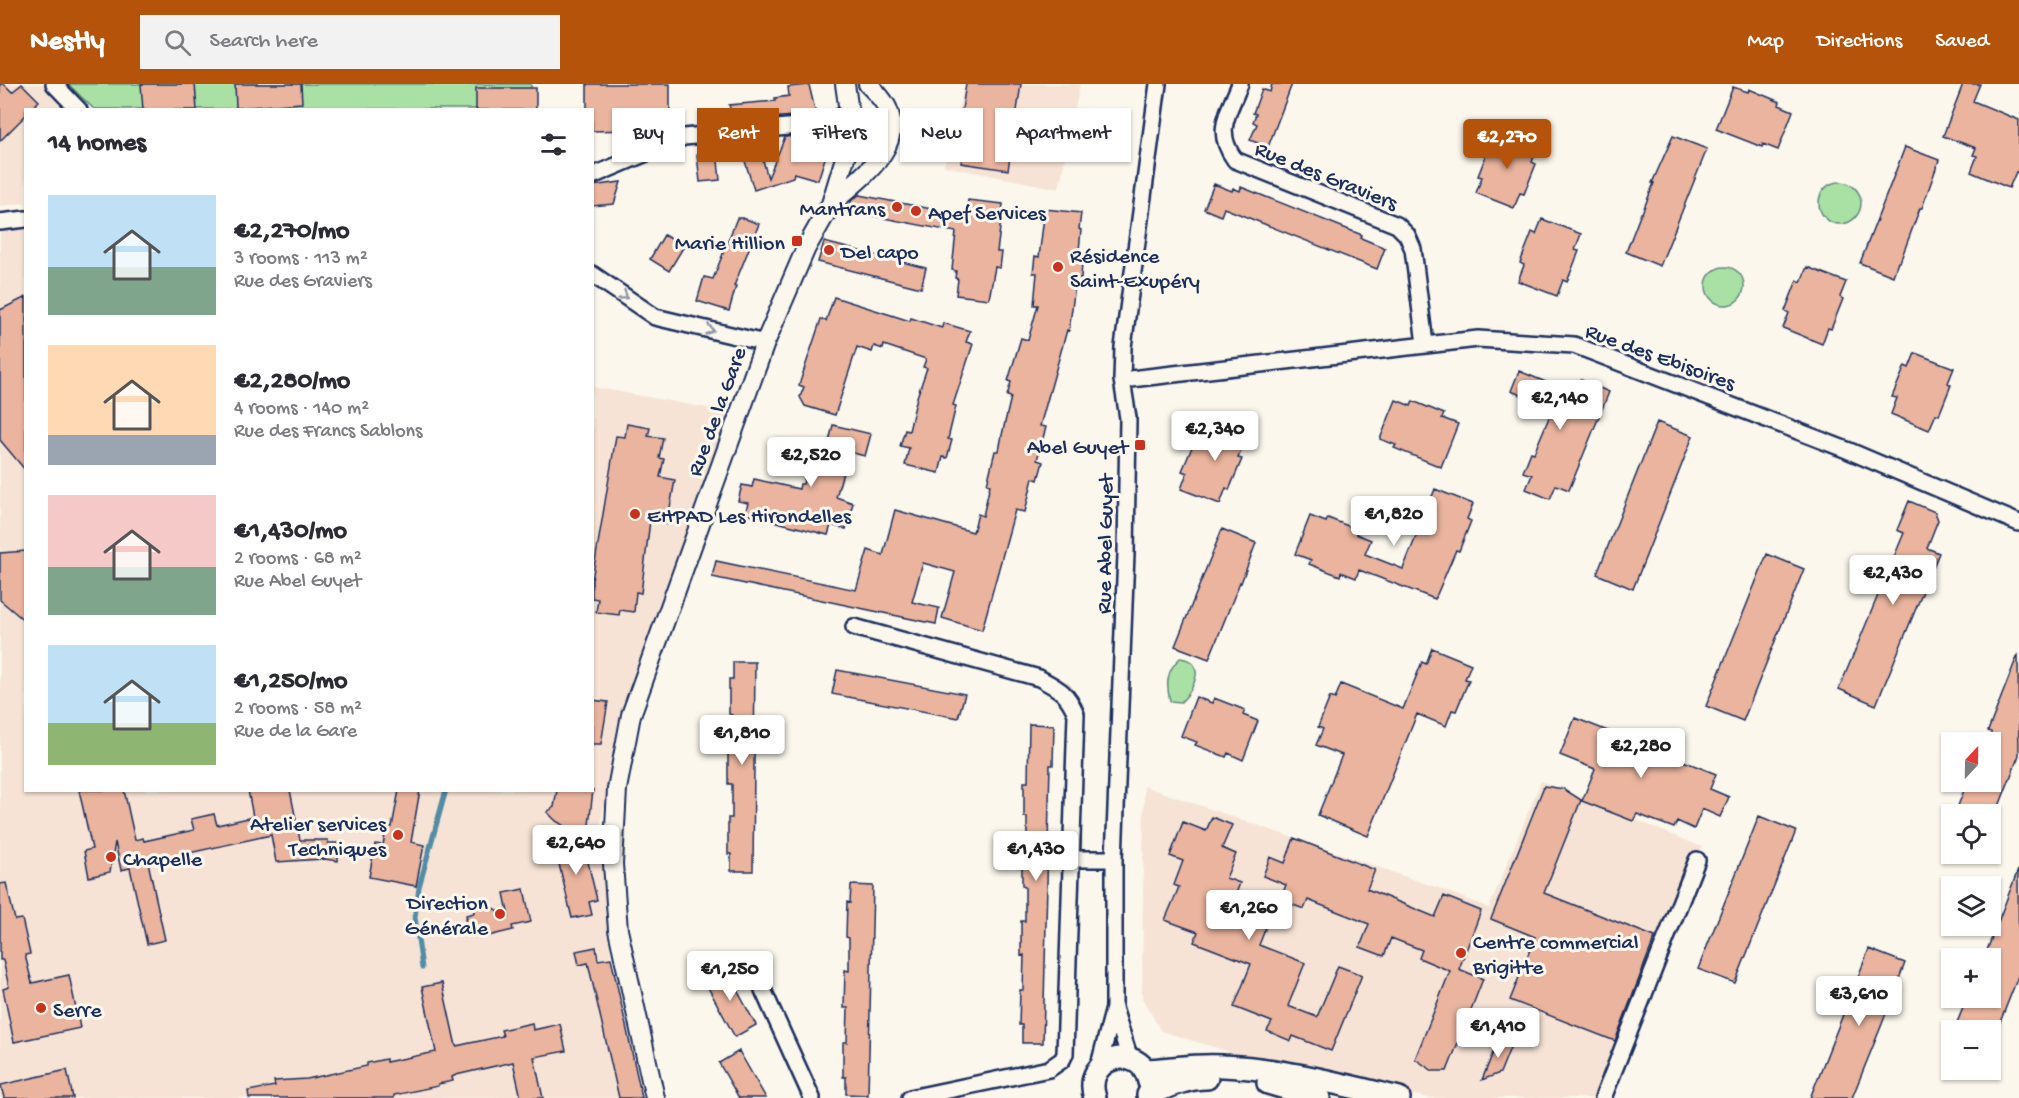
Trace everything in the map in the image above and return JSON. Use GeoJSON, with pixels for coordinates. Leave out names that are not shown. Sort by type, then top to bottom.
{"type":"FeatureCollection","features":[{"type":"Feature","properties":{"kind":"main road"},"geometry":{"type":"LineString","coordinates":[[1093,1098],[1092,1082],[1098,1068],[1112,1059],[1137,1064],[1220,1065],[1251,1068],[1399,1098]]}},
{"type":"Feature","properties":{"kind":"main road"},"geometry":{"type":"LineString","coordinates":[[1137,1064],[1148,1078],[1147,1096],[1170,1086],[1199,1078],[1250,1078],[1319,1098]]}},
{"type":"Feature","properties":{"kind":"street"},"geometry":{"type":"LineString","coordinates":[[54,84],[77,108]]}},
{"type":"Feature","properties":{"kind":"street","name":"Rue de la Gare"},"geometry":{"type":"LineString","coordinates":[[845,84],[848,108]]}},
{"type":"Feature","properties":{"kind":"street","name":"Rue Abel Guyet"},"geometry":{"type":"LineString","coordinates":[[1098,1068],[1114,1008],[1114,859],[1126,554],[1128,418],[1122,380],[1123,347],[1158,84]]}},
{"type":"Feature","properties":{"kind":"street","name":"Rue des Graviers"},"geometry":{"type":"LineString","coordinates":[[1240,84],[1223,125],[1225,146],[1236,160],[1397,225],[1407,235],[1413,249],[1425,344]]}},
{"type":"Feature","properties":{"kind":"street","name":"Rue de la Gare"},"geometry":{"type":"LineString","coordinates":[[831,204],[882,156],[889,140],[892,124],[888,108],[870,86],[852,108]]}},
{"type":"Feature","properties":{"kind":"street"},"geometry":{"type":"LineString","coordinates":[[594,175],[684,138],[791,127]]}},
{"type":"Feature","properties":{"kind":"street","name":"Rue de la Gare"},"geometry":{"type":"LineString","coordinates":[[655,1098],[618,930],[612,852],[617,789],[631,715],[765,343],[806,248],[831,204],[844,162]]}},
{"type":"Feature","properties":{"kind":"street"},"geometry":{"type":"LineString","coordinates":[[850,162],[860,168],[870,168]]}},
{"type":"Feature","properties":{"kind":"street"},"geometry":{"type":"LineString","coordinates":[[0,222],[24,219]]}},
{"type":"Feature","properties":{"kind":"street"},"geometry":{"type":"LineString","coordinates":[[594,275],[655,317],[765,343]]}},
{"type":"Feature","properties":{"kind":"street","name":"Rue des Ebisoires"},"geometry":{"type":"LineString","coordinates":[[1122,380],[1478,339],[1574,345],[1847,450],[2019,523]]}},
{"type":"Feature","properties":{"kind":"street"},"geometry":{"type":"LineString","coordinates":[[854,627],[1039,678],[1063,692],[1070,699],[1076,714],[1065,1054],[1062,1060],[1049,1069],[910,1098]]}},
{"type":"Feature","properties":{"kind":"street"},"geometry":{"type":"LineString","coordinates":[[1071,859],[1114,859]]}},
{"type":"Feature","properties":{"kind":"street"},"geometry":{"type":"LineString","coordinates":[[1603,1098],[1697,860]]}},
{"type":"Feature","properties":{"kind":"street"},"geometry":{"type":"LineString","coordinates":[[763,990],[812,1098]]}},
{"type":"Feature","properties":{"kind":"street","name":"Rue Abel Guyet"},"geometry":{"type":"LineString","coordinates":[[1114,1008],[1137,1064]]}},
{"type":"Feature","properties":{"kind":"shaded area"},"geometry":{"type":"Polygon","coordinates":[[[0,84],[45,84],[66,108],[24,108],[24,203],[0,206],[0,84]]]}},
{"type":"Feature","properties":{"kind":"shaded area"},"geometry":{"type":"Polygon","coordinates":[[[965,84],[1080,84],[1075,108],[995,108],[995,162],[1064,162],[1059,189],[944,166],[945,162],[983,162],[983,108],[959,108],[965,84]]]}},
{"type":"Feature","properties":{"kind":"shaded area"},"geometry":{"type":"Polygon","coordinates":[[[24,227],[24,792],[594,792],[594,387],[729,412],[624,712],[600,825],[611,958],[642,1098],[0,1098],[0,230],[24,227]]]}},
{"type":"Feature","properties":{"kind":"shaded area"},"geometry":{"type":"Polygon","coordinates":[[[1541,781],[1702,847],[1603,1098],[1428,1098],[1233,1053],[1161,1031],[1142,998],[1144,786],[1441,889],[1489,908],[1541,781]]]}},
{"type":"Feature","properties":{"kind":"green space"},"geometry":{"type":"Polygon","coordinates":[[[68,84],[531,84],[532,108],[93,108],[68,84]]]}},
{"type":"Feature","properties":{"kind":"green space"},"geometry":{"type":"Polygon","coordinates":[[[1840,182],[1855,188],[1861,203],[1855,218],[1840,224],[1825,218],[1819,203],[1825,188],[1840,182]]]}},
{"type":"Feature","properties":{"kind":"green space"},"geometry":{"type":"Polygon","coordinates":[[[1725,267],[1739,272],[1744,286],[1739,300],[1725,305],[1711,300],[1706,286],[1711,272],[1725,267]]]}},
{"type":"Feature","properties":{"kind":"green space"},"geometry":{"type":"Polygon","coordinates":[[[1180,658],[1194,664],[1196,676],[1191,690],[1181,702],[1170,701],[1168,678],[1180,658]]]}},
{"type":"Feature","properties":{"kind":"building"},"geometry":{"type":"Polygon","coordinates":[[[0,84],[4,84],[12,92],[22,84],[39,101],[32,108],[24,108],[24,117],[0,141],[0,84]]]}},
{"type":"Feature","properties":{"kind":"building"},"geometry":{"type":"Polygon","coordinates":[[[141,84],[195,84],[197,108],[143,108],[141,84]]]}},
{"type":"Feature","properties":{"kind":"building"},"geometry":{"type":"Polygon","coordinates":[[[235,84],[301,84],[302,103],[236,108],[235,84]]]}},
{"type":"Feature","properties":{"kind":"building"},"geometry":{"type":"Polygon","coordinates":[[[587,84],[670,84],[670,108],[612,108],[612,130],[594,131],[594,108],[587,108],[587,84]]]}},
{"type":"Feature","properties":{"kind":"building"},"geometry":{"type":"Polygon","coordinates":[[[966,84],[1021,84],[1017,108],[995,108],[995,162],[1009,162],[1008,170],[961,163],[983,162],[983,108],[962,108],[966,84]]]}},
{"type":"Feature","properties":{"kind":"building"},"geometry":{"type":"Polygon","coordinates":[[[1272,84],[1292,84],[1268,147],[1250,140],[1257,124],[1253,122],[1256,114],[1253,113],[1262,89],[1270,92],[1272,84]]]}},
{"type":"Feature","properties":{"kind":"building"},"geometry":{"type":"Polygon","coordinates":[[[1963,84],[1980,84],[1973,101],[2019,120],[2019,173],[2016,172],[2009,188],[1971,172],[1977,156],[1973,155],[1976,148],[1943,136],[1963,84]]]}},
{"type":"Feature","properties":{"kind":"building"},"geometry":{"type":"Polygon","coordinates":[[[809,85],[815,108],[791,108],[791,116],[779,117],[779,108],[730,108],[729,105],[775,101],[775,98],[789,96],[788,87],[809,85]]]}},
{"type":"Feature","properties":{"kind":"building"},"geometry":{"type":"Polygon","coordinates":[[[1733,87],[1748,92],[1749,89],[1780,102],[1779,105],[1793,111],[1778,150],[1763,144],[1762,147],[1716,129],[1733,87]]]}},
{"type":"Feature","properties":{"kind":"building"},"geometry":{"type":"Polygon","coordinates":[[[476,88],[536,88],[536,108],[476,108],[476,88]]]}},
{"type":"Feature","properties":{"kind":"building"},"geometry":{"type":"Polygon","coordinates":[[[1500,132],[1538,147],[1532,162],[1536,164],[1524,194],[1520,193],[1514,208],[1476,193],[1482,177],[1478,176],[1490,145],[1494,147],[1500,132]]]}},
{"type":"Feature","properties":{"kind":"building"},"geometry":{"type":"Polygon","coordinates":[[[791,136],[791,162],[824,162],[818,180],[794,173],[793,177],[754,190],[745,162],[764,162],[768,178],[775,162],[779,162],[779,151],[785,137],[791,136]]]}},
{"type":"Feature","properties":{"kind":"building"},"geometry":{"type":"Polygon","coordinates":[[[1673,136],[1707,149],[1660,266],[1626,252],[1654,183],[1652,183],[1673,136]]]}},
{"type":"Feature","properties":{"kind":"building"},"geometry":{"type":"Polygon","coordinates":[[[1905,147],[1939,160],[1922,208],[1920,208],[1893,276],[1860,263],[1905,147]]]}},
{"type":"Feature","properties":{"kind":"building"},"geometry":{"type":"Polygon","coordinates":[[[698,162],[718,162],[720,180],[700,182],[698,162]]]}},
{"type":"Feature","properties":{"kind":"building"},"geometry":{"type":"Polygon","coordinates":[[[621,182],[614,204],[594,206],[594,186],[621,182]]]}},
{"type":"Feature","properties":{"kind":"building"},"geometry":{"type":"Polygon","coordinates":[[[1214,184],[1232,191],[1233,188],[1240,191],[1241,187],[1362,235],[1361,238],[1385,248],[1377,269],[1224,208],[1221,216],[1204,209],[1214,184]]]}},
{"type":"Feature","properties":{"kind":"building"},"geometry":{"type":"Polygon","coordinates":[[[859,195],[937,210],[966,213],[968,200],[1003,204],[997,252],[1002,252],[1000,268],[995,267],[989,299],[956,295],[958,279],[955,278],[956,271],[952,270],[956,232],[847,211],[852,200],[859,195]]]}},
{"type":"Feature","properties":{"kind":"building"},"geometry":{"type":"Polygon","coordinates":[[[1045,209],[1081,213],[1078,261],[1082,262],[1081,278],[1076,278],[1069,331],[1067,330],[1040,426],[1046,427],[1037,460],[1043,462],[1038,480],[1033,478],[1025,512],[1015,510],[982,630],[942,618],[955,572],[923,563],[912,602],[939,608],[936,624],[712,577],[716,561],[856,590],[868,550],[883,555],[895,510],[973,532],[978,514],[983,516],[990,485],[987,484],[995,451],[999,451],[1011,397],[1007,396],[1011,382],[1008,381],[1021,338],[1028,340],[1038,305],[1034,305],[1037,273],[1033,273],[1035,256],[1039,257],[1045,209]]]}},
{"type":"Feature","properties":{"kind":"building"},"geometry":{"type":"Polygon","coordinates":[[[737,218],[759,224],[734,286],[736,286],[729,311],[697,301],[704,277],[713,279],[737,218]]]}},
{"type":"Feature","properties":{"kind":"building"},"geometry":{"type":"Polygon","coordinates":[[[1542,219],[1581,234],[1575,250],[1579,251],[1567,282],[1563,280],[1557,296],[1518,281],[1524,265],[1520,263],[1532,232],[1536,234],[1542,219]]]}},
{"type":"Feature","properties":{"kind":"building"},"geometry":{"type":"Polygon","coordinates":[[[664,235],[684,246],[669,271],[650,259],[664,235]]]}},
{"type":"Feature","properties":{"kind":"building"},"geometry":{"type":"Polygon","coordinates":[[[824,242],[926,268],[921,288],[818,262],[824,242]]]}},
{"type":"Feature","properties":{"kind":"building"},"geometry":{"type":"Polygon","coordinates":[[[1807,267],[1846,282],[1840,297],[1843,299],[1831,329],[1828,328],[1822,344],[1783,328],[1789,313],[1785,311],[1797,280],[1801,282],[1807,267]]]}},
{"type":"Feature","properties":{"kind":"building"},"geometry":{"type":"Polygon","coordinates":[[[834,297],[910,321],[911,318],[942,328],[943,323],[970,331],[966,342],[973,344],[953,405],[956,406],[948,439],[952,440],[947,458],[943,457],[939,473],[905,465],[909,448],[900,446],[905,430],[909,431],[927,368],[923,367],[926,359],[884,345],[883,349],[874,346],[872,352],[857,347],[835,415],[805,406],[800,397],[804,387],[799,385],[821,319],[826,321],[834,297]]]}},
{"type":"Feature","properties":{"kind":"building"},"geometry":{"type":"Polygon","coordinates":[[[24,298],[24,469],[0,440],[0,310],[24,298]]]}},
{"type":"Feature","properties":{"kind":"building"},"geometry":{"type":"Polygon","coordinates":[[[1915,353],[1954,368],[1948,383],[1951,385],[1939,415],[1936,414],[1929,430],[1891,414],[1897,398],[1892,397],[1905,366],[1909,368],[1915,353]]]}},
{"type":"Feature","properties":{"kind":"building"},"geometry":{"type":"Polygon","coordinates":[[[1519,371],[1575,394],[1581,380],[1609,392],[1569,490],[1556,485],[1550,499],[1526,489],[1532,475],[1523,472],[1531,452],[1534,453],[1553,408],[1511,391],[1519,371]]]}},
{"type":"Feature","properties":{"kind":"building"},"geometry":{"type":"Polygon","coordinates":[[[1396,400],[1411,406],[1413,401],[1444,414],[1442,418],[1458,424],[1441,467],[1394,448],[1396,445],[1380,439],[1396,400]]]}},
{"type":"Feature","properties":{"kind":"building"},"geometry":{"type":"Polygon","coordinates":[[[1236,417],[1252,423],[1238,458],[1242,459],[1229,490],[1226,488],[1220,504],[1181,489],[1187,473],[1182,471],[1195,440],[1199,442],[1205,427],[1229,436],[1236,417]]]}},
{"type":"Feature","properties":{"kind":"building"},"geometry":{"type":"Polygon","coordinates":[[[1657,422],[1693,436],[1633,589],[1597,574],[1657,422]]]}},
{"type":"Feature","properties":{"kind":"building","name":"EHPAD Les Hirondelles"},"geometry":{"type":"Polygon","coordinates":[[[627,424],[650,428],[648,436],[663,438],[659,458],[664,459],[660,477],[675,480],[667,524],[650,521],[641,593],[636,592],[634,612],[620,610],[619,615],[596,612],[598,599],[594,598],[594,568],[616,436],[625,437],[627,424]]]}},
{"type":"Feature","properties":{"kind":"building"},"geometry":{"type":"Polygon","coordinates":[[[833,425],[871,434],[865,456],[849,452],[836,497],[853,503],[846,529],[831,525],[828,535],[745,514],[748,503],[738,501],[742,485],[752,487],[754,479],[799,489],[800,484],[803,484],[814,442],[828,446],[833,425]]]}},
{"type":"Feature","properties":{"kind":"building"},"geometry":{"type":"Polygon","coordinates":[[[1435,489],[1473,504],[1467,519],[1471,521],[1459,551],[1456,550],[1435,599],[1359,570],[1356,578],[1341,572],[1340,576],[1309,564],[1311,560],[1295,554],[1310,516],[1326,522],[1328,518],[1358,530],[1356,534],[1371,540],[1365,554],[1403,569],[1417,534],[1413,533],[1425,502],[1429,504],[1435,489]]]}},
{"type":"Feature","properties":{"kind":"building"},"geometry":{"type":"Polygon","coordinates":[[[1909,501],[1935,512],[1938,520],[1927,548],[1939,553],[1876,705],[1839,689],[1904,533],[1897,530],[1909,501]]]}},
{"type":"Feature","properties":{"kind":"building"},"geometry":{"type":"Polygon","coordinates":[[[1222,529],[1256,543],[1209,659],[1175,646],[1222,529]]]}},
{"type":"Feature","properties":{"kind":"building"},"geometry":{"type":"Polygon","coordinates":[[[24,551],[24,620],[0,600],[0,553],[24,551]]]}},
{"type":"Feature","properties":{"kind":"building"},"geometry":{"type":"Polygon","coordinates":[[[1767,554],[1804,569],[1743,721],[1706,706],[1767,554]]]}},
{"type":"Feature","properties":{"kind":"building"},"geometry":{"type":"Polygon","coordinates":[[[1432,648],[1471,664],[1465,679],[1469,680],[1456,711],[1452,710],[1446,726],[1417,714],[1368,836],[1318,815],[1342,755],[1316,745],[1323,729],[1318,727],[1330,697],[1335,699],[1341,684],[1403,709],[1422,662],[1426,664],[1432,648]]]}},
{"type":"Feature","properties":{"kind":"building"},"geometry":{"type":"Polygon","coordinates":[[[2018,654],[2019,755],[2000,804],[1959,804],[1963,792],[2001,792],[2001,732],[1988,731],[2018,654]]]}},
{"type":"Feature","properties":{"kind":"building"},"geometry":{"type":"Polygon","coordinates":[[[733,662],[755,662],[753,871],[731,871],[731,854],[728,854],[728,818],[732,818],[732,784],[728,784],[728,748],[732,749],[729,679],[733,679],[733,662]]]}},
{"type":"Feature","properties":{"kind":"building"},"geometry":{"type":"Polygon","coordinates":[[[837,670],[965,694],[958,718],[832,694],[837,670]]]}},
{"type":"Feature","properties":{"kind":"building"},"geometry":{"type":"Polygon","coordinates":[[[1196,697],[1212,703],[1214,698],[1245,710],[1243,715],[1258,721],[1243,760],[1228,753],[1226,757],[1195,745],[1197,742],[1181,736],[1196,697]]]}},
{"type":"Feature","properties":{"kind":"building"},"geometry":{"type":"Polygon","coordinates":[[[594,700],[608,702],[601,744],[594,744],[594,700]]]}},
{"type":"Feature","properties":{"kind":"building"},"geometry":{"type":"Polygon","coordinates":[[[1575,718],[1716,774],[1710,789],[1729,797],[1720,817],[1702,809],[1694,829],[1677,821],[1674,828],[1637,814],[1633,821],[1582,801],[1595,769],[1560,755],[1575,718]]]}},
{"type":"Feature","properties":{"kind":"building"},"geometry":{"type":"Polygon","coordinates":[[[1029,724],[1054,725],[1053,765],[1050,765],[1043,1043],[1022,1043],[1022,1025],[1019,1025],[1024,955],[1021,956],[1021,921],[1025,921],[1022,851],[1027,851],[1024,782],[1028,782],[1029,724]]]}},
{"type":"Feature","properties":{"kind":"building"},"geometry":{"type":"Polygon","coordinates":[[[1544,786],[1564,789],[1581,800],[1544,893],[1655,937],[1615,1041],[1510,1000],[1535,937],[1491,919],[1544,786]]]}},
{"type":"Feature","properties":{"kind":"building"},"geometry":{"type":"Polygon","coordinates":[[[79,792],[124,792],[135,840],[143,838],[144,841],[194,830],[191,819],[214,814],[217,825],[253,817],[248,792],[290,792],[300,840],[328,840],[328,843],[338,843],[338,861],[324,859],[276,862],[271,835],[148,862],[165,940],[147,944],[130,868],[121,870],[115,842],[110,872],[89,877],[84,851],[92,849],[79,792]]]}},
{"type":"Feature","properties":{"kind":"building","name":"Atelier services Techniques"},"geometry":{"type":"Polygon","coordinates":[[[399,792],[420,792],[411,842],[424,845],[416,886],[369,877],[375,844],[383,845],[387,825],[392,827],[399,792]]]}},
{"type":"Feature","properties":{"kind":"building"},"geometry":{"type":"Polygon","coordinates":[[[557,792],[593,792],[589,825],[574,832],[556,821],[547,812],[554,807],[557,792]]]}},
{"type":"Feature","properties":{"kind":"building"},"geometry":{"type":"Polygon","coordinates":[[[1759,816],[1796,831],[1735,983],[1698,969],[1759,816]]]}},
{"type":"Feature","properties":{"kind":"building"},"geometry":{"type":"Polygon","coordinates":[[[1212,817],[1232,825],[1222,848],[1236,854],[1226,878],[1240,883],[1231,907],[1268,922],[1259,945],[1305,963],[1288,1006],[1317,1017],[1338,966],[1362,975],[1331,1051],[1293,1036],[1291,1041],[1267,1031],[1272,1022],[1234,1007],[1251,964],[1194,942],[1198,932],[1165,920],[1179,887],[1174,885],[1183,861],[1170,856],[1183,822],[1206,831],[1212,817]]]}},
{"type":"Feature","properties":{"kind":"building"},"geometry":{"type":"Polygon","coordinates":[[[582,837],[597,900],[589,902],[592,915],[572,918],[554,843],[582,837]]]}},
{"type":"Feature","properties":{"kind":"building"},"geometry":{"type":"Polygon","coordinates":[[[1294,838],[1375,870],[1367,889],[1435,917],[1444,896],[1481,911],[1459,969],[1483,979],[1447,1071],[1433,1071],[1415,1059],[1450,971],[1419,958],[1422,950],[1391,938],[1384,956],[1360,947],[1369,924],[1308,900],[1304,909],[1280,900],[1286,885],[1263,876],[1270,857],[1285,863],[1294,838]]]}},
{"type":"Feature","properties":{"kind":"building"},"geometry":{"type":"Polygon","coordinates":[[[2018,870],[2019,974],[2001,1020],[1958,1020],[1963,1008],[2001,1008],[2001,948],[1988,948],[1992,936],[2001,936],[2001,914],[2018,870]]]}},
{"type":"Feature","properties":{"kind":"building","name":"Serre"},"geometry":{"type":"Polygon","coordinates":[[[6,883],[15,920],[22,919],[30,954],[25,955],[32,983],[69,975],[80,1028],[14,1042],[3,989],[9,987],[3,960],[0,960],[0,884],[6,883]]]}},
{"type":"Feature","properties":{"kind":"building"},"geometry":{"type":"Polygon","coordinates":[[[851,885],[873,886],[868,1095],[846,1094],[846,1077],[843,1077],[843,1042],[847,1042],[848,1008],[844,1008],[845,970],[849,971],[849,938],[846,937],[847,902],[850,903],[851,885]]]}},
{"type":"Feature","properties":{"kind":"building","name":"Direction Générale"},"geometry":{"type":"Polygon","coordinates":[[[524,889],[531,922],[512,926],[513,930],[480,938],[479,933],[469,935],[465,919],[466,915],[474,913],[473,906],[484,903],[509,917],[504,893],[524,889]]]}},
{"type":"Feature","properties":{"kind":"building"},"geometry":{"type":"Polygon","coordinates":[[[596,947],[598,960],[611,958],[642,1098],[619,1098],[588,963],[579,965],[576,951],[596,947]]]}},
{"type":"Feature","properties":{"kind":"building"},"geometry":{"type":"Polygon","coordinates":[[[1869,949],[1905,963],[1882,1024],[1852,1098],[1810,1098],[1869,949]]]}},
{"type":"Feature","properties":{"kind":"building"},"geometry":{"type":"Polygon","coordinates":[[[725,968],[756,1025],[735,1037],[704,980],[725,968]]]}},
{"type":"Feature","properties":{"kind":"building"},"geometry":{"type":"Polygon","coordinates":[[[442,983],[456,1046],[503,1036],[501,1030],[532,1023],[533,1030],[560,1024],[566,1051],[534,1057],[543,1098],[521,1098],[513,1062],[456,1075],[452,1077],[453,1081],[394,1095],[394,1098],[249,1098],[248,1091],[275,1086],[274,1081],[307,1079],[367,1066],[367,1063],[386,1059],[386,1062],[436,1052],[422,987],[442,983]]]}},
{"type":"Feature","properties":{"kind":"building"},"geometry":{"type":"Polygon","coordinates":[[[1499,1038],[1512,1043],[1500,1073],[1482,1080],[1499,1038]]]}},
{"type":"Feature","properties":{"kind":"building"},"geometry":{"type":"Polygon","coordinates":[[[739,1051],[766,1098],[739,1098],[719,1063],[739,1051]]]}},
{"type":"Feature","properties":{"kind":"building"},"geometry":{"type":"Polygon","coordinates":[[[67,1070],[73,1098],[4,1098],[1,1085],[67,1070]]]}},
{"type":"Feature","properties":{"kind":"waterway"},"geometry":{"type":"LineString","coordinates":[[422,968],[415,917],[419,887],[445,792]]}},
{"type":"Feature","properties":{"kind":"place","name":"Mantrans"},"geometry":{"type":"Point","coordinates":[897,207]}},
{"type":"Feature","properties":{"kind":"place","name":"Apef Services"},"geometry":{"type":"Point","coordinates":[916,211]}},
{"type":"Feature","properties":{"kind":"place","name":"Marie Hillion"},"geometry":{"type":"Point","coordinates":[797,241]}},
{"type":"Feature","properties":{"kind":"place","name":"Del capo"},"geometry":{"type":"Point","coordinates":[829,250]}},
{"type":"Feature","properties":{"kind":"place","name":"Résidence Saint-Exupéry"},"geometry":{"type":"Point","coordinates":[1058,267]}},
{"type":"Feature","properties":{"kind":"place","name":"Abel Guyet"},"geometry":{"type":"Point","coordinates":[1140,445]}},
{"type":"Feature","properties":{"kind":"place","name":"EHPAD Les Hirondelles"},"geometry":{"type":"Point","coordinates":[635,514]}},
{"type":"Feature","properties":{"kind":"place","name":"Atelier services Techniques"},"geometry":{"type":"Point","coordinates":[398,835]}},
{"type":"Feature","properties":{"kind":"place","name":"Chapelle"},"geometry":{"type":"Point","coordinates":[111,857]}},
{"type":"Feature","properties":{"kind":"place","name":"Direction Générale"},"geometry":{"type":"Point","coordinates":[500,914]}},
{"type":"Feature","properties":{"kind":"place","name":"Centre commercial Brigitte"},"geometry":{"type":"Point","coordinates":[1461,953]}},
{"type":"Feature","properties":{"kind":"place","name":"Serre"},"geometry":{"type":"Point","coordinates":[41,1008]}}]}
